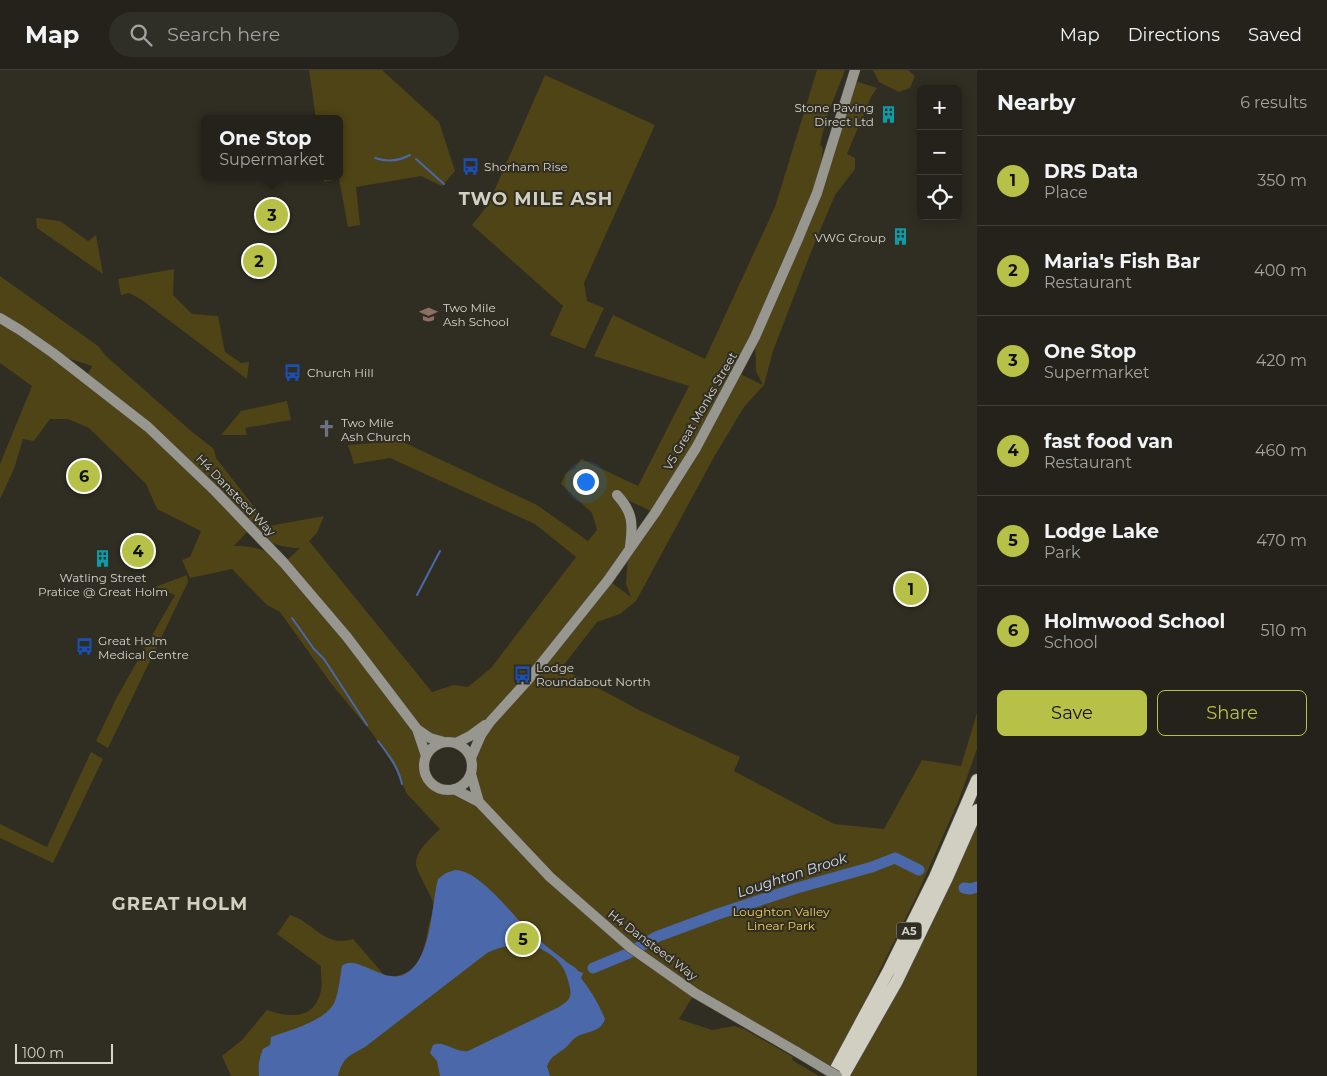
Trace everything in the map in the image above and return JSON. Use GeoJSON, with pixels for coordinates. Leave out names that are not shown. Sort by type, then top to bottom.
{"type":"FeatureCollection","features":[{"type":"Feature","properties":{"kind":"highway","name":"A5"},"geometry":{"type":"LineString","coordinates":[[832,1076],[890,970],[935,877],[977,780]]}},
{"type":"Feature","properties":{"kind":"highway","name":"A5"},"geometry":{"type":"LineString","coordinates":[[843,1076],[897,981],[946,880],[977,810]]}},
{"type":"Feature","properties":{"kind":"street","name":"V5 Great Monks Street"},"geometry":{"type":"LineString","coordinates":[[471,758],[481,735],[490,722],[528,680],[608,580],[686,464],[723,400],[755,338],[817,193],[856,70]]}},
{"type":"Feature","properties":{"kind":"street","name":"H4 Dansteed Way"},"geometry":{"type":"LineString","coordinates":[[0,318],[20,330],[84,377],[148,427],[178,455],[284,563],[347,636],[417,729],[430,738],[444,742]]}},
{"type":"Feature","properties":{"kind":"street"},"geometry":{"type":"LineString","coordinates":[[617,495],[626,504],[631,516],[632,531],[629,550]]}},
{"type":"Feature","properties":{"kind":"street","name":"V5 Great Monks Street"},"geometry":{"type":"LineString","coordinates":[[456,743],[490,722]]}},
{"type":"Feature","properties":{"kind":"street","name":"H4 Dansteed Way"},"geometry":{"type":"LineString","coordinates":[[417,729],[426,756]]}},
{"type":"Feature","properties":{"kind":"street"},"geometry":{"type":"LineString","coordinates":[[444,742],[456,743],[468,752],[472,766],[471,774],[461,786],[447,790],[439,788],[428,778],[424,764],[430,749],[444,742]]}},
{"type":"Feature","properties":{"kind":"street","name":"H4 Dansteed Way"},"geometry":{"type":"LineString","coordinates":[[471,774],[479,802]]}},
{"type":"Feature","properties":{"kind":"street","name":"H4 Dansteed Way"},"geometry":{"type":"LineString","coordinates":[[454,789],[479,802],[550,877],[616,935],[648,960],[695,993],[837,1076]]}},
{"type":"Feature","properties":{"kind":"green space"},"geometry":{"type":"Polygon","coordinates":[[[309,70],[382,70],[439,122],[455,171],[442,186],[421,176],[356,187],[360,225],[348,227],[339,180],[343,180],[343,115],[315,115],[309,70]]]}},
{"type":"Feature","properties":{"kind":"green space","name":"Loughton Valley Linear Park"},"geometry":{"type":"Polygon","coordinates":[[[817,70],[845,70],[827,116],[820,145],[823,148],[817,189],[852,80],[877,88],[871,97],[847,154],[855,158],[855,169],[835,195],[773,351],[764,385],[744,407],[714,457],[636,601],[620,614],[597,622],[560,670],[574,675],[641,711],[740,757],[734,771],[834,824],[884,829],[922,760],[961,766],[977,713],[977,749],[958,802],[917,895],[830,1071],[695,993],[679,1019],[712,1030],[734,1026],[744,1029],[793,1057],[792,1060],[819,1076],[231,1076],[222,1056],[242,1040],[267,1010],[284,1014],[300,1014],[307,1012],[318,1000],[322,987],[321,966],[277,934],[290,915],[334,940],[353,939],[385,976],[396,976],[406,973],[413,968],[425,944],[433,904],[416,863],[419,853],[425,844],[440,829],[407,794],[394,766],[372,733],[330,682],[280,612],[267,605],[232,569],[190,578],[182,560],[190,557],[201,531],[157,509],[146,484],[89,428],[68,419],[50,419],[34,441],[23,439],[14,469],[0,499],[0,464],[32,386],[0,363],[0,276],[98,346],[106,356],[214,449],[216,458],[269,526],[324,516],[317,533],[309,541],[432,692],[454,685],[468,687],[491,668],[576,557],[535,524],[390,458],[354,464],[348,445],[401,441],[537,505],[588,541],[597,530],[592,513],[561,484],[566,473],[575,468],[581,459],[638,486],[689,386],[594,356],[613,315],[705,359],[775,207],[817,70]],[[755,339],[738,373],[763,385],[756,371],[755,339]],[[55,354],[85,377],[92,366],[55,354]],[[619,496],[631,516],[630,548],[655,513],[619,496]],[[251,528],[234,546],[267,551],[284,563],[300,548],[286,547],[273,543],[251,528]],[[628,553],[608,580],[631,597],[626,584],[628,553]],[[417,729],[426,756],[424,767],[434,785],[444,789],[454,789],[478,801],[471,774],[471,758],[481,735],[456,743],[444,742],[417,729]]]}},
{"type":"Feature","properties":{"kind":"green space"},"geometry":{"type":"Polygon","coordinates":[[[873,70],[908,70],[915,76],[910,88],[899,92],[879,82],[873,70]]]}},
{"type":"Feature","properties":{"kind":"green space"},"geometry":{"type":"Polygon","coordinates":[[[545,75],[655,125],[584,283],[587,301],[604,308],[585,349],[550,335],[563,306],[472,225],[488,205],[545,75]]]}},
{"type":"Feature","properties":{"kind":"green space"},"geometry":{"type":"Polygon","coordinates":[[[36,218],[60,221],[88,241],[96,235],[103,274],[37,228],[36,218]]]}},
{"type":"Feature","properties":{"kind":"green space"},"geometry":{"type":"Polygon","coordinates":[[[174,269],[173,295],[192,314],[218,316],[225,352],[241,363],[249,362],[247,379],[142,300],[129,293],[121,295],[118,279],[174,269]]]}},
{"type":"Feature","properties":{"kind":"green space"},"geometry":{"type":"Polygon","coordinates":[[[287,401],[291,420],[245,428],[247,435],[221,435],[241,411],[287,401]]]}},
{"type":"Feature","properties":{"kind":"green space"},"geometry":{"type":"Polygon","coordinates":[[[187,575],[188,582],[108,748],[96,741],[117,697],[175,595],[155,587],[187,575]]]}},
{"type":"Feature","properties":{"kind":"green space"},"geometry":{"type":"Polygon","coordinates":[[[91,752],[103,759],[53,863],[0,838],[0,824],[47,847],[91,752]]]}},
{"type":"Feature","properties":{"kind":"green space"},"geometry":{"type":"Polygon","coordinates":[[[977,823],[977,1076],[849,1076],[977,823]]]}},
{"type":"Feature","properties":{"kind":"water"},"geometry":{"type":"Polygon","coordinates":[[[455,870],[475,877],[485,885],[534,936],[583,973],[581,978],[605,1019],[603,1024],[575,1038],[552,1058],[547,1066],[550,1076],[440,1076],[437,1061],[430,1053],[433,1045],[441,1044],[468,1051],[559,1007],[569,998],[570,990],[567,978],[563,967],[556,959],[541,949],[528,945],[514,945],[487,953],[365,1047],[347,1058],[338,1076],[259,1076],[259,1065],[263,1049],[270,1045],[271,1037],[307,1024],[331,1008],[335,1001],[342,966],[347,963],[354,963],[386,975],[395,976],[403,975],[413,969],[420,959],[429,933],[438,879],[446,873],[455,870]]]}},
{"type":"Feature","properties":{"kind":"waterway"},"geometry":{"type":"LineString","coordinates":[[375,158],[393,160],[402,159],[410,155]]}},
{"type":"Feature","properties":{"kind":"waterway"},"geometry":{"type":"LineString","coordinates":[[416,159],[444,184]]}},
{"type":"Feature","properties":{"kind":"waterway"},"geometry":{"type":"LineString","coordinates":[[417,595],[440,551]]}},
{"type":"Feature","properties":{"kind":"waterway"},"geometry":{"type":"LineString","coordinates":[[292,618],[314,649],[324,659],[367,725]]}},
{"type":"Feature","properties":{"kind":"waterway"},"geometry":{"type":"LineString","coordinates":[[378,741],[393,761],[402,784]]}},
{"type":"Feature","properties":{"kind":"waterway","name":"Loughton Brook"},"geometry":{"type":"LineString","coordinates":[[593,968],[627,954],[656,937],[718,914],[797,888],[872,867],[895,858],[919,870]]}},
{"type":"Feature","properties":{"kind":"waterway","name":"Loughton Brook"},"geometry":{"type":"LineString","coordinates":[[964,888],[977,887]]}},
{"type":"Feature","properties":{"kind":"place","name":"Stone Paving Direct Ltd"},"geometry":{"type":"Point","coordinates":[888,114]}},
{"type":"Feature","properties":{"kind":"place","name":"Shorham Rise"},"geometry":{"type":"Point","coordinates":[470,166]}},
{"type":"Feature","properties":{"kind":"place","name":"One Stop"},"geometry":{"type":"Point","coordinates":[272,215]}},
{"type":"Feature","properties":{"kind":"place","name":"VWG Group"},"geometry":{"type":"Point","coordinates":[900,237]}},
{"type":"Feature","properties":{"kind":"place","name":"Maria's Fish Bar"},"geometry":{"type":"Point","coordinates":[259,261]}},
{"type":"Feature","properties":{"kind":"place","name":"Two Mile Ash School"},"geometry":{"type":"Point","coordinates":[429,314]}},
{"type":"Feature","properties":{"kind":"place","name":"Church Hill"},"geometry":{"type":"Point","coordinates":[293,372]}},
{"type":"Feature","properties":{"kind":"place","name":"Two Mile Ash Church"},"geometry":{"type":"Point","coordinates":[327,429]}},
{"type":"Feature","properties":{"kind":"place","name":"Holmwood School"},"geometry":{"type":"Point","coordinates":[84,476]}},
{"type":"Feature","properties":{"kind":"place","name":"fast food van"},"geometry":{"type":"Point","coordinates":[138,551]}},
{"type":"Feature","properties":{"kind":"place","name":"Watling Street Pratice @ Great Holm"},"geometry":{"type":"Point","coordinates":[103,558]}},
{"type":"Feature","properties":{"kind":"place","name":"DRS Data"},"geometry":{"type":"Point","coordinates":[911,589]}},
{"type":"Feature","properties":{"kind":"place","name":"Great Holm Medical Centre"},"geometry":{"type":"Point","coordinates":[84,647]}},
{"type":"Feature","properties":{"kind":"place","name":"Lodge Roundabout North"},"geometry":{"type":"Point","coordinates":[522,674]}},
{"type":"Feature","properties":{"kind":"place","name":"Lodge Lake"},"geometry":{"type":"Point","coordinates":[523,939]}},
{"type":"Feature","properties":{"kind":"district","name":"TWO MILE ASH"},"geometry":{"type":"Point","coordinates":[536,199]}},
{"type":"Feature","properties":{"kind":"district","name":"GREAT HOLM"},"geometry":{"type":"Point","coordinates":[180,904]}}]}
